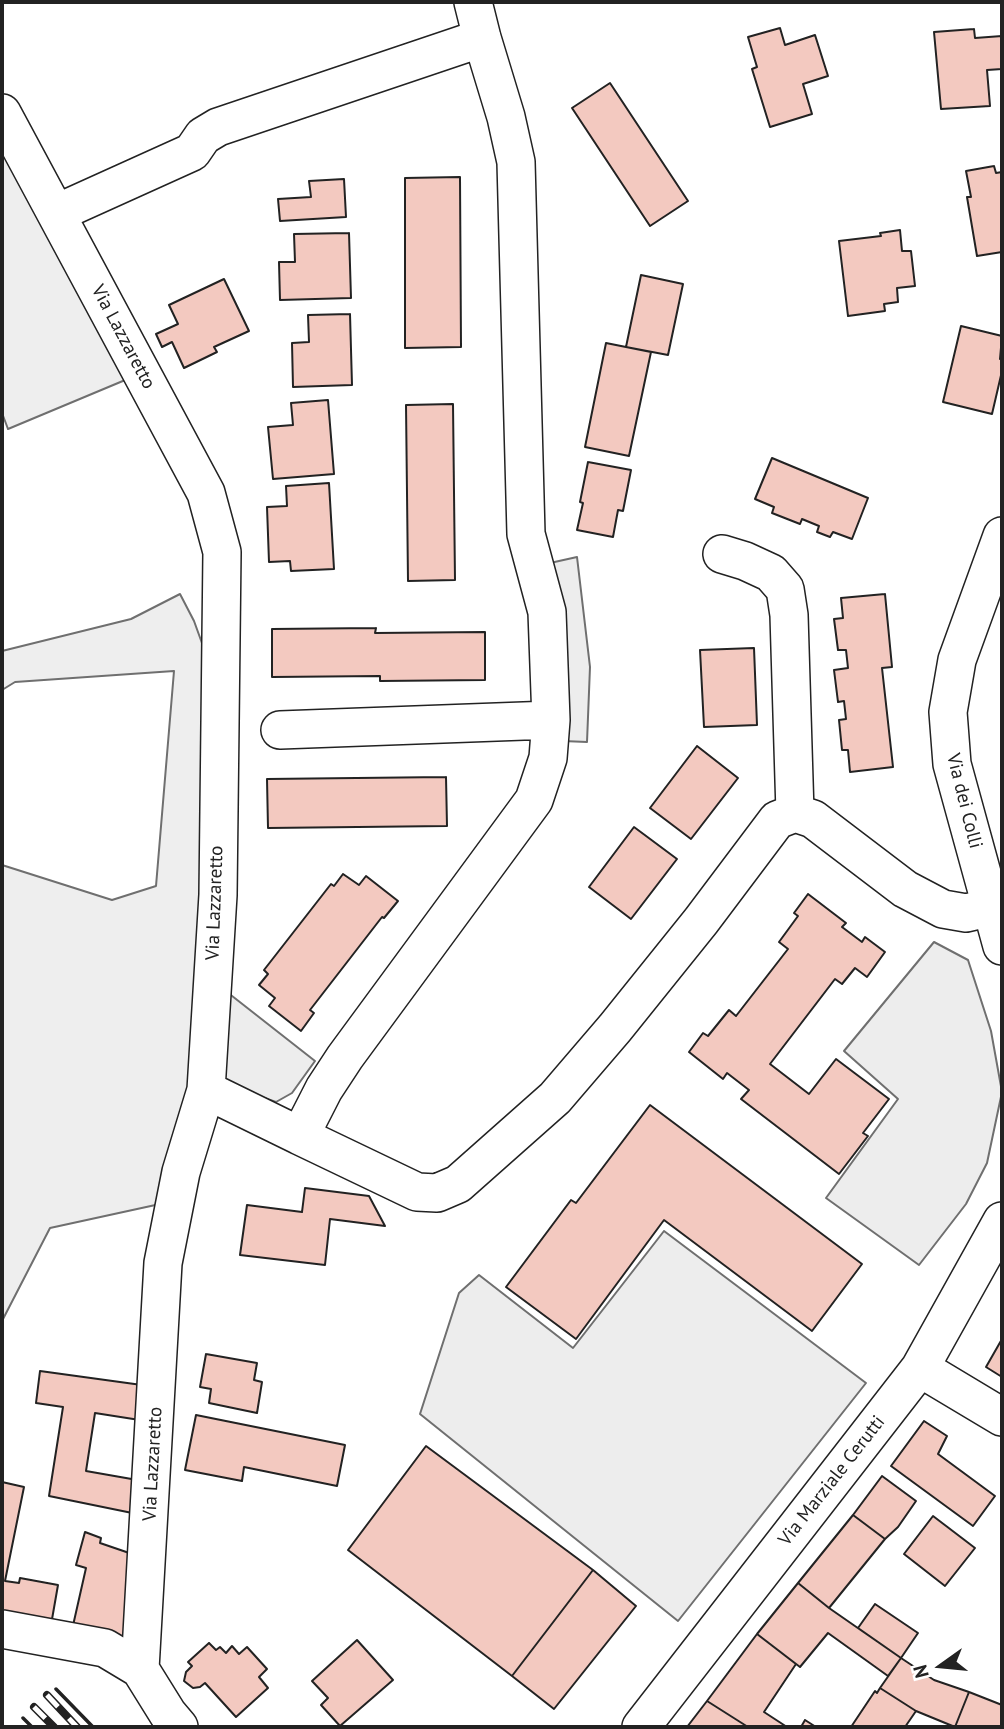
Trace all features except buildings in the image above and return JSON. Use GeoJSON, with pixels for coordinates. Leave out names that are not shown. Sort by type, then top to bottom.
{"type":"FeatureCollection","features":[{"type":"Feature","properties":{"kind":"street"},"geometry":{"type":"LineString","coordinates":[[300,1136],[324,1089],[345,1057],[534,800],[548,758],[551,720],[547,612],[526,534],[516,162],[473,2]]}},
{"type":"Feature","properties":{"kind":"street"},"geometry":{"type":"LineString","coordinates":[[57,213],[192,152],[203,136],[218,127],[482,38]]}},
{"type":"Feature","properties":{"kind":"street","name":"Via Lazzaretto"},"geometry":{"type":"LineString","coordinates":[[2,113],[206,493],[222,552],[218,894],[206,1090],[181,1172],[163,1263],[141,1669]]}},
{"type":"Feature","properties":{"kind":"street","name":"Via dei Colli"},"geometry":{"type":"LineString","coordinates":[[1002,536],[957,660],[948,712],[952,764],[1002,946]]}},
{"type":"Feature","properties":{"kind":"street"},"geometry":{"type":"LineString","coordinates":[[722,554],[771,573],[785,589],[789,615],[795,813]]}},
{"type":"Feature","properties":{"kind":"street"},"geometry":{"type":"LineString","coordinates":[[280,730],[551,720]]}},
{"type":"Feature","properties":{"kind":"street"},"geometry":{"type":"LineString","coordinates":[[206,1090],[417,1192],[437,1193],[458,1184],[555,1098],[701,921],[777,820],[795,813],[813,819],[905,889],[943,909],[966,913],[992,907]]}},
{"type":"Feature","properties":{"kind":"street","name":"Via Marziale Cerutti"},"geometry":{"type":"LineString","coordinates":[[641,1727],[920,1368],[1002,1221]]}},
{"type":"Feature","properties":{"kind":"street"},"geometry":{"type":"LineString","coordinates":[[920,1368],[1002,1417]]}},
{"type":"Feature","properties":{"kind":"street"},"geometry":{"type":"LineString","coordinates":[[2,1629],[105,1648],[141,1669],[179,1727]]}},
{"type":"Feature","properties":{"kind":"shaded area"},"geometry":{"type":"Polygon","coordinates":[[[2,113],[130,378],[8,429],[2,413],[2,113]]]}},
{"type":"Feature","properties":{"kind":"shaded area"},"geometry":{"type":"Polygon","coordinates":[[[577,557],[590,667],[587,742],[563,741],[550,563],[577,557]]]}},
{"type":"Feature","properties":{"kind":"shaded area"},"geometry":{"type":"Polygon","coordinates":[[[180,594],[194,621],[211,668],[192,1069],[160,1204],[50,1228],[2,1321],[2,865],[112,900],[156,886],[174,671],[15,682],[2,690],[2,651],[131,619],[180,594]]]}},
{"type":"Feature","properties":{"kind":"shaded area"},"geometry":{"type":"Polygon","coordinates":[[[934,942],[968,960],[991,1031],[1002,1092],[987,1163],[966,1204],[919,1265],[826,1198],[898,1099],[844,1051],[934,942]]]}},
{"type":"Feature","properties":{"kind":"shaded area"},"geometry":{"type":"Polygon","coordinates":[[[227,992],[315,1061],[292,1093],[276,1102],[230,1086],[219,1069],[227,992]]]}},
{"type":"Feature","properties":{"kind":"shaded area"},"geometry":{"type":"Polygon","coordinates":[[[664,1231],[866,1383],[678,1621],[420,1414],[459,1293],[479,1275],[573,1348],[664,1231]]]}},
{"type":"Feature","properties":{"kind":"railway"},"geometry":{"type":"LineString","coordinates":[[47,1695],[77,1727]]}},
{"type":"Feature","properties":{"kind":"railway"},"geometry":{"type":"LineString","coordinates":[[34,1707],[54,1727]]}},
{"type":"Feature","properties":{"kind":"wall"},"geometry":{"type":"LineString","coordinates":[[56,1689],[93,1727]]}},
{"type":"Feature","properties":{"kind":"wall"},"geometry":{"type":"LineString","coordinates":[[23,1718],[32,1727]]}}]}
